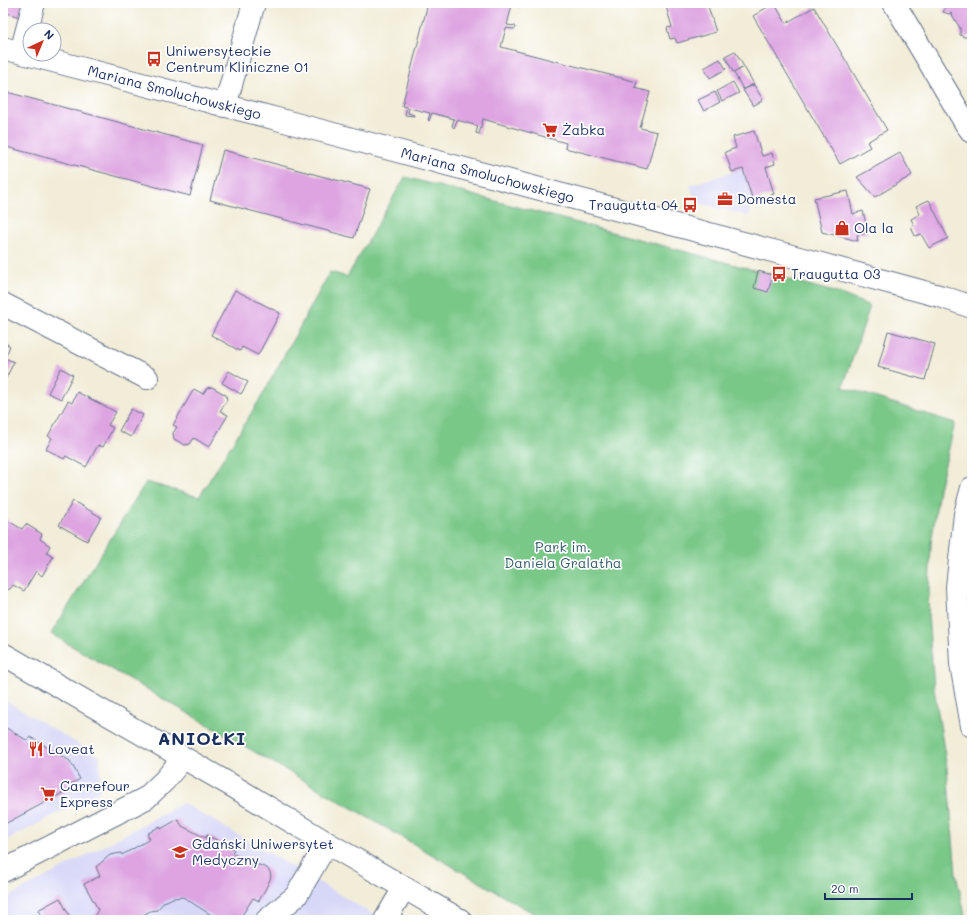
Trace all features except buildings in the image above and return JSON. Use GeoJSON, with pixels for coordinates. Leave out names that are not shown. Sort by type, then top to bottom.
{"type":"FeatureCollection","features":[{"type":"Feature","properties":{"kind":"street"},"geometry":{"type":"LineString","coordinates":[[12,50],[34,3]]}},
{"type":"Feature","properties":{"kind":"street"},"geometry":{"type":"LineString","coordinates":[[225,106],[254,3]]}},
{"type":"Feature","properties":{"kind":"street"},"geometry":{"type":"LineString","coordinates":[[894,3],[972,132]]}},
{"type":"Feature","properties":{"kind":"street","name":"Mariana Smoluchowskiego"},"geometry":{"type":"LineString","coordinates":[[12,50],[277,119],[943,297],[972,307]]}},
{"type":"Feature","properties":{"kind":"street"},"geometry":{"type":"LineString","coordinates":[[3,304],[147,378]]}},
{"type":"Feature","properties":{"kind":"street"},"geometry":{"type":"LineString","coordinates":[[972,488],[965,514],[957,588],[961,664],[972,726]]}},
{"type":"Feature","properties":{"kind":"street"},"geometry":{"type":"LineString","coordinates":[[3,654],[236,788],[460,920]]}},
{"type":"Feature","properties":{"kind":"street"},"geometry":{"type":"LineString","coordinates":[[3,871],[146,798],[165,780],[183,758]]}},
{"type":"Feature","properties":{"kind":"street"},"geometry":{"type":"LineString","coordinates":[[267,920],[296,896],[327,843]]}},
{"type":"Feature","properties":{"kind":"street"},"geometry":{"type":"LineString","coordinates":[[385,920],[404,888]]}},
{"type":"Feature","properties":{"kind":"shaded area"},"geometry":{"type":"Polygon","coordinates":[[[743,169],[753,201],[749,216],[696,202],[690,185],[743,169]]]}},
{"type":"Feature","properties":{"kind":"shaded area"},"geometry":{"type":"Polygon","coordinates":[[[3,699],[100,757],[100,791],[5,841],[3,837],[3,699]]]}},
{"type":"Feature","properties":{"kind":"shaded area","name":"Gdański Uniwersytet Medyczny"},"geometry":{"type":"Polygon","coordinates":[[[183,803],[383,920],[3,920],[3,900],[183,803]]]}},
{"type":"Feature","properties":{"kind":"green space","name":"Park im. Daniela Gralatha"},"geometry":{"type":"Polygon","coordinates":[[[405,177],[841,294],[870,306],[843,387],[955,423],[939,489],[931,544],[928,615],[934,688],[947,768],[956,874],[966,920],[545,920],[51,634],[146,482],[199,497],[263,394],[330,272],[347,277],[405,177]]]}},
{"type":"Feature","properties":{"kind":"place","name":"Uniwersyteckie Centrum Kliniczne 01"},"geometry":{"type":"Point","coordinates":[154,59]}},
{"type":"Feature","properties":{"kind":"place","name":"Żabka"},"geometry":{"type":"Point","coordinates":[550,130]}},
{"type":"Feature","properties":{"kind":"place","name":"Domesta"},"geometry":{"type":"Point","coordinates":[725,199]}},
{"type":"Feature","properties":{"kind":"place","name":"Traugutta 04"},"geometry":{"type":"Point","coordinates":[690,205]}},
{"type":"Feature","properties":{"kind":"place","name":"Ola la"},"geometry":{"type":"Point","coordinates":[842,228]}},
{"type":"Feature","properties":{"kind":"place","name":"Traugutta 03"},"geometry":{"type":"Point","coordinates":[779,274]}},
{"type":"Feature","properties":{"kind":"place","name":"Loveat"},"geometry":{"type":"Point","coordinates":[36,749]}},
{"type":"Feature","properties":{"kind":"place","name":"Carrefour Express"},"geometry":{"type":"Point","coordinates":[48,794]}},
{"type":"Feature","properties":{"kind":"place","name":"Gdański Uniwersytet Medyczny"},"geometry":{"type":"Point","coordinates":[180,852]}},
{"type":"Feature","properties":{"kind":"district","name":"ANIOŁKI"},"geometry":{"type":"Point","coordinates":[202,739]}}]}
